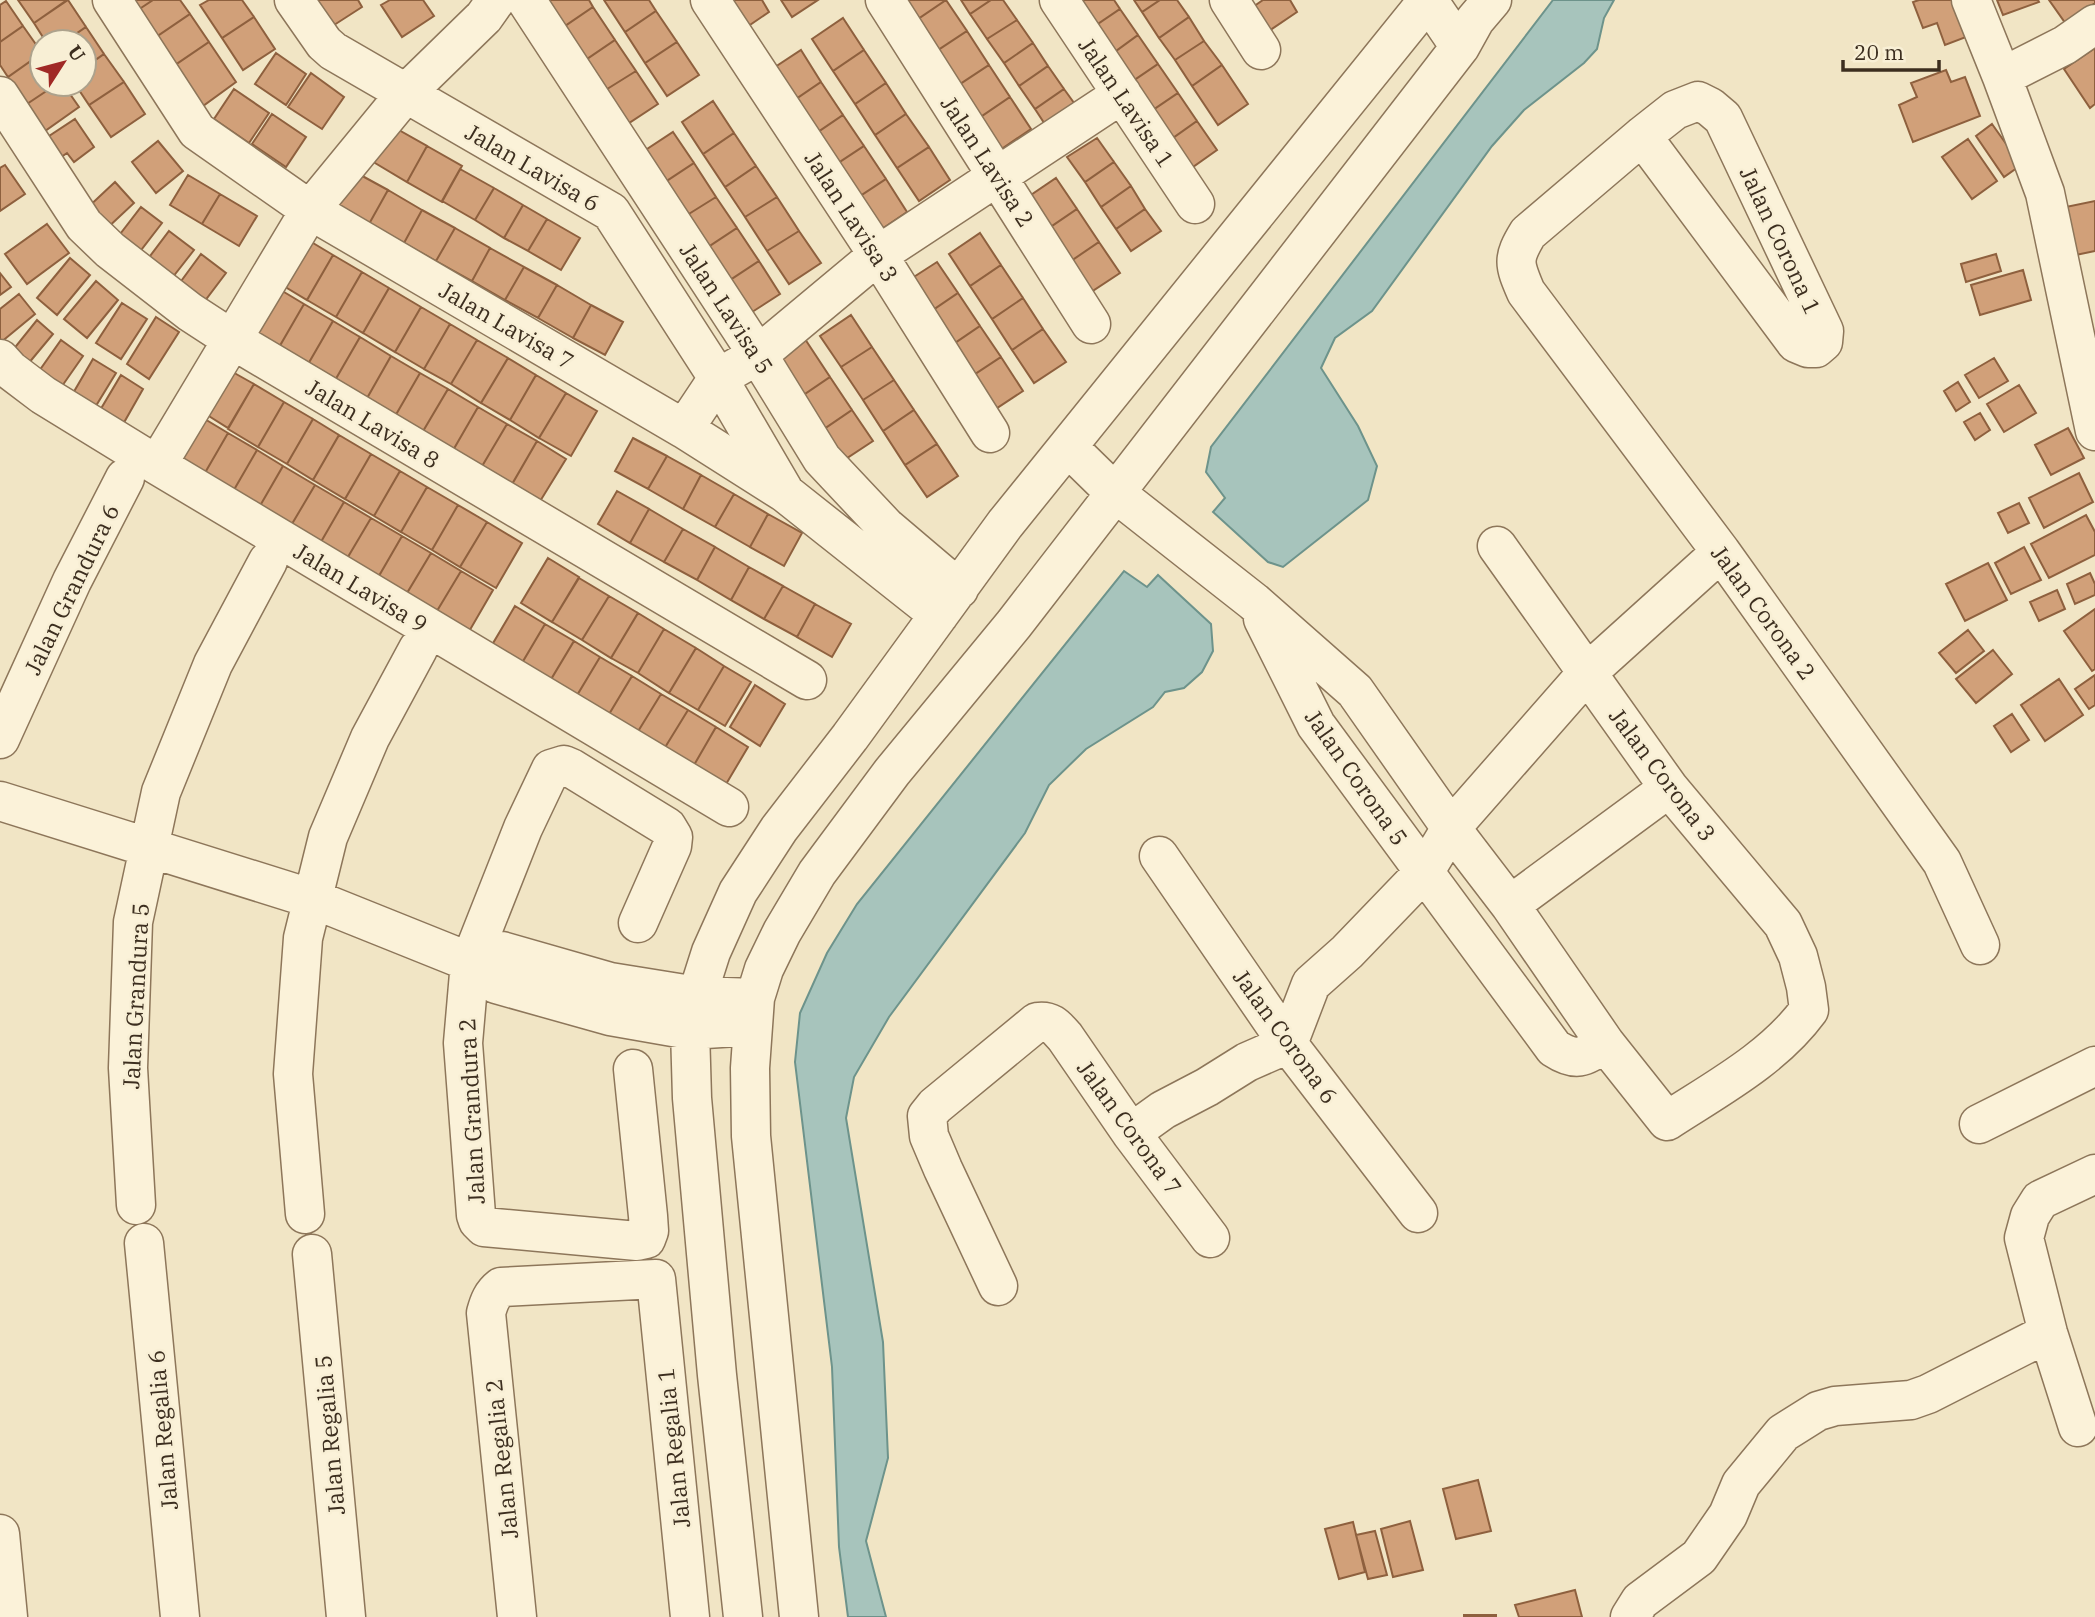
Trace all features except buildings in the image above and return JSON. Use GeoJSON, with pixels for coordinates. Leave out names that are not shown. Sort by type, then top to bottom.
{"type":"FeatureCollection","features":[{"type":"Feature","properties":{"kind":"street","name":"Jalan Lavisa 7"},"geometry":{"type":"LineString","coordinates":[[112,0],[197,131],[310,210],[684,429],[949,602]]}},
{"type":"Feature","properties":{"kind":"street","name":"Jalan Lavisa 6"},"geometry":{"type":"LineString","coordinates":[[294,0],[324,43],[333,51],[611,212],[718,378],[785,494]]}},
{"type":"Feature","properties":{"kind":"street","name":"Jalan Lavisa 5"},"geometry":{"type":"LineString","coordinates":[[526,0],[758,355],[822,459],[886,527],[949,602]]}},
{"type":"Feature","properties":{"kind":"street","name":"Jalan Lavisa 3"},"geometry":{"type":"LineString","coordinates":[[710,0],[878,255],[990,433]]}},
{"type":"Feature","properties":{"kind":"street","name":"Jalan Lavisa 2"},"geometry":{"type":"LineString","coordinates":[[885,0],[1091,324]]}},
{"type":"Feature","properties":{"kind":"street","name":"Jalan Lavisa 1"},"geometry":{"type":"LineString","coordinates":[[1059,0],[1195,204]]}},
{"type":"Feature","properties":{"kind":"street"},"geometry":{"type":"LineString","coordinates":[[1229,0],[1261,50]]}},
{"type":"Feature","properties":{"kind":"street"},"geometry":{"type":"LineString","coordinates":[[743,1617],[696,1151],[694,1013],[711,952],[738,892],[779,829],[850,737],[1005,524],[1428,0],[1472,17],[1014,624],[892,772],[817,873],[782,932],[764,969],[753,1012],[751,1136],[799,1617]]}},
{"type":"Feature","properties":{"kind":"street"},"geometry":{"type":"LineString","coordinates":[[1971,0],[2045,193],[2095,431]]}},
{"type":"Feature","properties":{"kind":"street","name":"Jalan Grandura 6"},"geometry":{"type":"LineString","coordinates":[[0,739],[72,581],[141,472],[233,340],[310,210],[407,93],[485,5]]}},
{"type":"Feature","properties":{"kind":"street"},"geometry":{"type":"LineString","coordinates":[[2001,77],[2066,45],[2095,24]]}},
{"type":"Feature","properties":{"kind":"street"},"geometry":{"type":"LineString","coordinates":[[684,429],[718,378],[758,355],[878,255],[1122,94]]}},
{"type":"Feature","properties":{"kind":"street","name":"Jalan Lavisa 8"},"geometry":{"type":"LineString","coordinates":[[0,96],[84,225],[110,250],[160,289],[233,340],[807,680]]}},
{"type":"Feature","properties":{"kind":"street","name":"Jalan Corona 1"},"geometry":{"type":"LineString","coordinates":[[1698,101],[1723,118],[1825,331],[1823,342],[1816,348],[1796,343],[1642,136],[1675,110],[1698,101]]}},
{"type":"Feature","properties":{"kind":"street","name":"Jalan Corona 2"},"geometry":{"type":"LineString","coordinates":[[1642,136],[1528,233],[1517,251],[1515,265],[1526,292],[1721,552],[1942,862],[1980,945]]}},
{"type":"Feature","properties":{"kind":"street","name":"Jalan Lavisa 9"},"geometry":{"type":"LineString","coordinates":[[0,359],[10,370],[141,472],[729,807]]}},
{"type":"Feature","properties":{"kind":"street"},"geometry":{"type":"LineString","coordinates":[[1068,447],[1114,492],[1254,602]]}},
{"type":"Feature","properties":{"kind":"street","name":"Jalan Corona 3"},"geometry":{"type":"LineString","coordinates":[[1497,546],[1669,788],[1783,924],[1798,956],[1809,1010],[1788,1036],[1744,1071],[1667,1121]]}},
{"type":"Feature","properties":{"kind":"street"},"geometry":{"type":"LineString","coordinates":[[1131,1133],[1163,1110],[1247,1062],[1288,1044],[1311,984],[1347,952],[1425,871],[1451,828],[1587,673],[1721,552]]}},
{"type":"Feature","properties":{"kind":"street","name":"Jalan Grandura 5"},"geometry":{"type":"LineString","coordinates":[[135,1205],[128,1068],[133,922],[161,793],[213,664],[268,561]]}},
{"type":"Feature","properties":{"kind":"street","name":"Jalan Corona 5"},"geometry":{"type":"LineString","coordinates":[[1254,602],[1355,691],[1451,828],[1510,905],[1605,1043],[1658,1114],[1667,1121]]}},
{"type":"Feature","properties":{"kind":"street","name":"Jalan Corona 5"},"geometry":{"type":"LineString","coordinates":[[1254,602],[1316,725],[1554,1048],[1574,1058],[1584,1056],[1605,1043]]}},
{"type":"Feature","properties":{"kind":"street"},"geometry":{"type":"LineString","coordinates":[[305,1214],[293,1074],[303,938],[328,837],[370,738],[418,649]]}},
{"type":"Feature","properties":{"kind":"street","name":"Jalan Grandura 2"},"geometry":{"type":"LineString","coordinates":[[633,1069],[649,1236],[637,1241],[484,1227],[476,1215],[463,1043],[470,962],[542,785],[547,775],[558,766],[571,768],[667,827],[673,837],[668,856],[638,923]]}},
{"type":"Feature","properties":{"kind":"street"},"geometry":{"type":"LineString","coordinates":[[1510,905],[1669,788]]}},
{"type":"Feature","properties":{"kind":"street"},"geometry":{"type":"LineString","coordinates":[[0,802],[313,899],[470,962],[496,984],[610,1016],[753,1012]]}},
{"type":"Feature","properties":{"kind":"street","name":"Jalan Corona 6"},"geometry":{"type":"LineString","coordinates":[[1159,856],[1288,1044],[1418,1213]]}},
{"type":"Feature","properties":{"kind":"street","name":"Jalan Corona 7"},"geometry":{"type":"LineString","coordinates":[[998,1286],[929,1136],[927,1116],[935,1106],[1037,1022],[1054,1024],[1065,1037],[1131,1133],[1210,1238]]}},
{"type":"Feature","properties":{"kind":"street"},"geometry":{"type":"LineString","coordinates":[[1979,1124],[2095,1066]]}},
{"type":"Feature","properties":{"kind":"street"},"geometry":{"type":"LineString","coordinates":[[2078,1427],[2048,1333],[2024,1238],[2030,1216],[2040,1200],[2095,1174]]}},
{"type":"Feature","properties":{"kind":"street","name":"Jalan Regalia 6"},"geometry":{"type":"LineString","coordinates":[[144,1243],[180,1617]]}},
{"type":"Feature","properties":{"kind":"street","name":"Jalan Regalia 5"},"geometry":{"type":"LineString","coordinates":[[312,1254],[346,1617]]}},
{"type":"Feature","properties":{"kind":"street","name":"Jalan Regalia 1"},"geometry":{"type":"LineString","coordinates":[[489,1301],[501,1287],[656,1279],[690,1617]]}},
{"type":"Feature","properties":{"kind":"street","name":"Jalan Regalia 2"},"geometry":{"type":"LineString","coordinates":[[489,1301],[486,1313],[517,1617]]}},
{"type":"Feature","properties":{"kind":"street"},"geometry":{"type":"LineString","coordinates":[[1630,1617],[1640,1601],[1699,1557],[1728,1515],[1741,1484],[1783,1433],[1818,1411],[1835,1406],[1911,1400],[1928,1394],[2048,1333]]}},
{"type":"Feature","properties":{"kind":"street"},"geometry":{"type":"LineString","coordinates":[[0,1534],[8,1617]]}},
{"type":"Feature","properties":{"kind":"water"},"geometry":{"type":"Polygon","coordinates":[[[1553,0],[1614,0],[1604,18],[1597,49],[1584,63],[1524,110],[1492,146],[1372,311],[1335,338],[1321,368],[1358,426],[1377,466],[1368,500],[1283,567],[1268,562],[1213,512],[1225,498],[1206,472],[1211,447],[1553,0]]]}},
{"type":"Feature","properties":{"kind":"water"},"geometry":{"type":"Polygon","coordinates":[[[1124,571],[1147,587],[1158,575],[1211,624],[1213,651],[1202,672],[1184,688],[1165,692],[1153,707],[1086,749],[1049,785],[1025,833],[889,1017],[854,1077],[846,1118],[883,1342],[888,1458],[866,1541],[886,1617],[848,1617],[839,1547],[832,1367],[795,1062],[800,1013],[827,953],[857,904],[1124,571]]]}}]}
